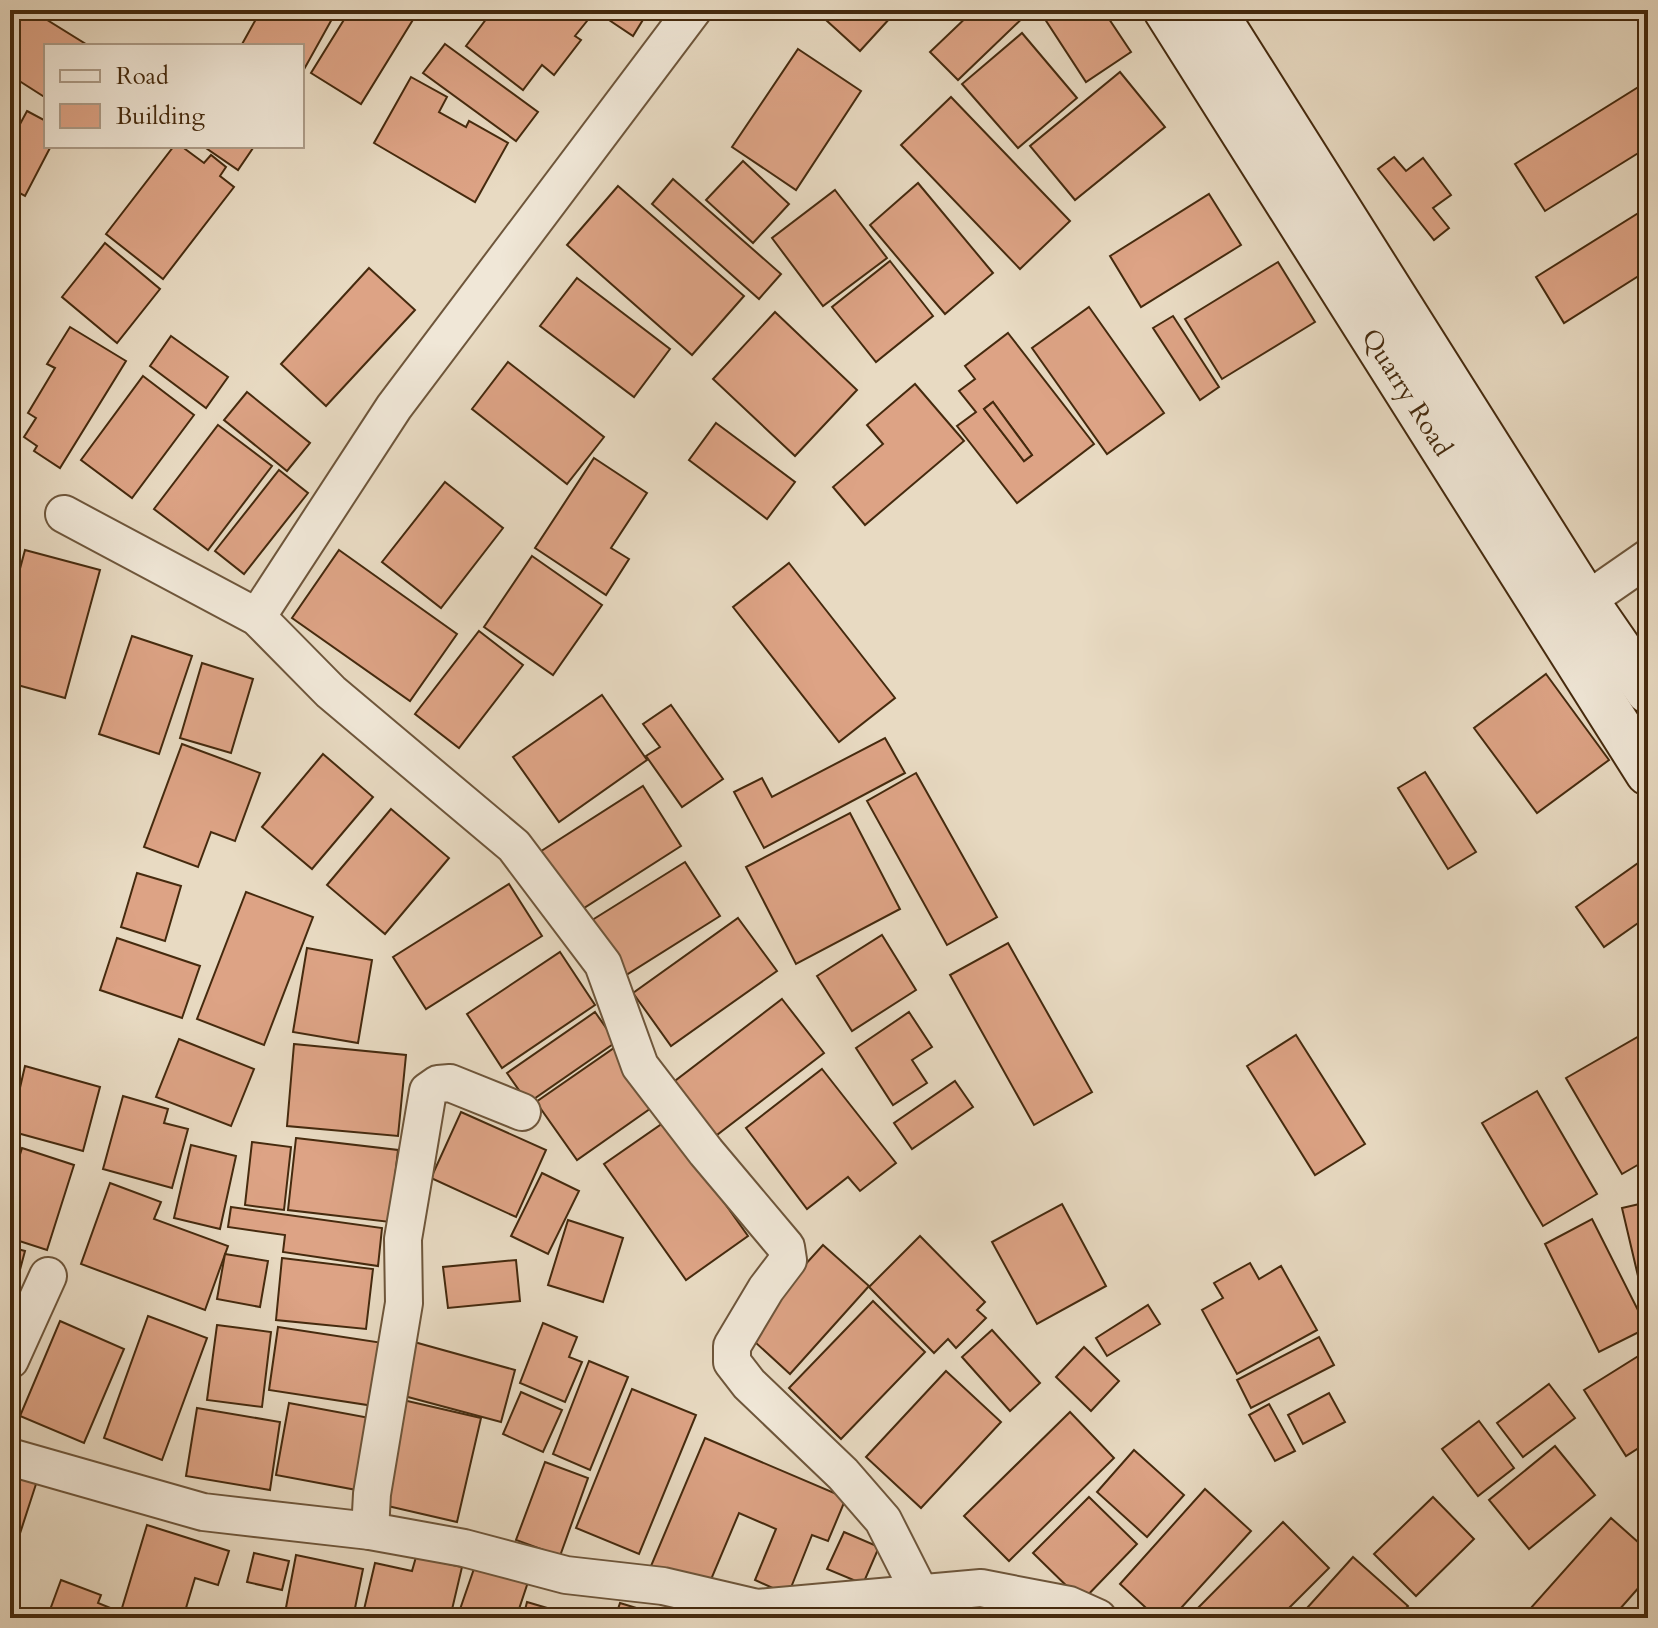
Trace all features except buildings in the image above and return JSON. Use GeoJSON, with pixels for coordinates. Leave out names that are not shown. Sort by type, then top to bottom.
{"type":"FeatureCollection","features":[{"type":"Feature","properties":{"kind":"main road","name":"Quarry Road"},"geometry":{"type":"LineString","coordinates":[[1166,10],[1648,773]]}},
{"type":"Feature","properties":{"kind":"main road","name":"Quarry Road"},"geometry":{"type":"LineString","coordinates":[[1213,10],[1586,601],[1648,691]]}},
{"type":"Feature","properties":{"kind":"street"},"geometry":{"type":"LineString","coordinates":[[257,617],[394,407],[693,10]]}},
{"type":"Feature","properties":{"kind":"street"},"geometry":{"type":"LineString","coordinates":[[64,514],[257,617],[331,692],[514,846],[603,964],[640,1066],[706,1152],[786,1247],[788,1260],[766,1289],[732,1346],[732,1362],[749,1384],[843,1474],[883,1520],[916,1605]]}},
{"type":"Feature","properties":{"kind":"street"},"geometry":{"type":"LineString","coordinates":[[1586,601],[1648,558]]}},
{"type":"Feature","properties":{"kind":"street"},"geometry":{"type":"LineString","coordinates":[[370,1531],[372,1494],[404,1303],[403,1239],[428,1091],[438,1084],[450,1083],[522,1112]]}},
{"type":"Feature","properties":{"kind":"street"},"geometry":{"type":"LineString","coordinates":[[10,1360],[48,1276]]}},
{"type":"Feature","properties":{"kind":"street"},"geometry":{"type":"LineString","coordinates":[[10,1457],[203,1512],[370,1531],[464,1548],[566,1575],[663,1586],[757,1608],[916,1605],[981,1588],[1069,1605],[1098,1618]]}}]}
